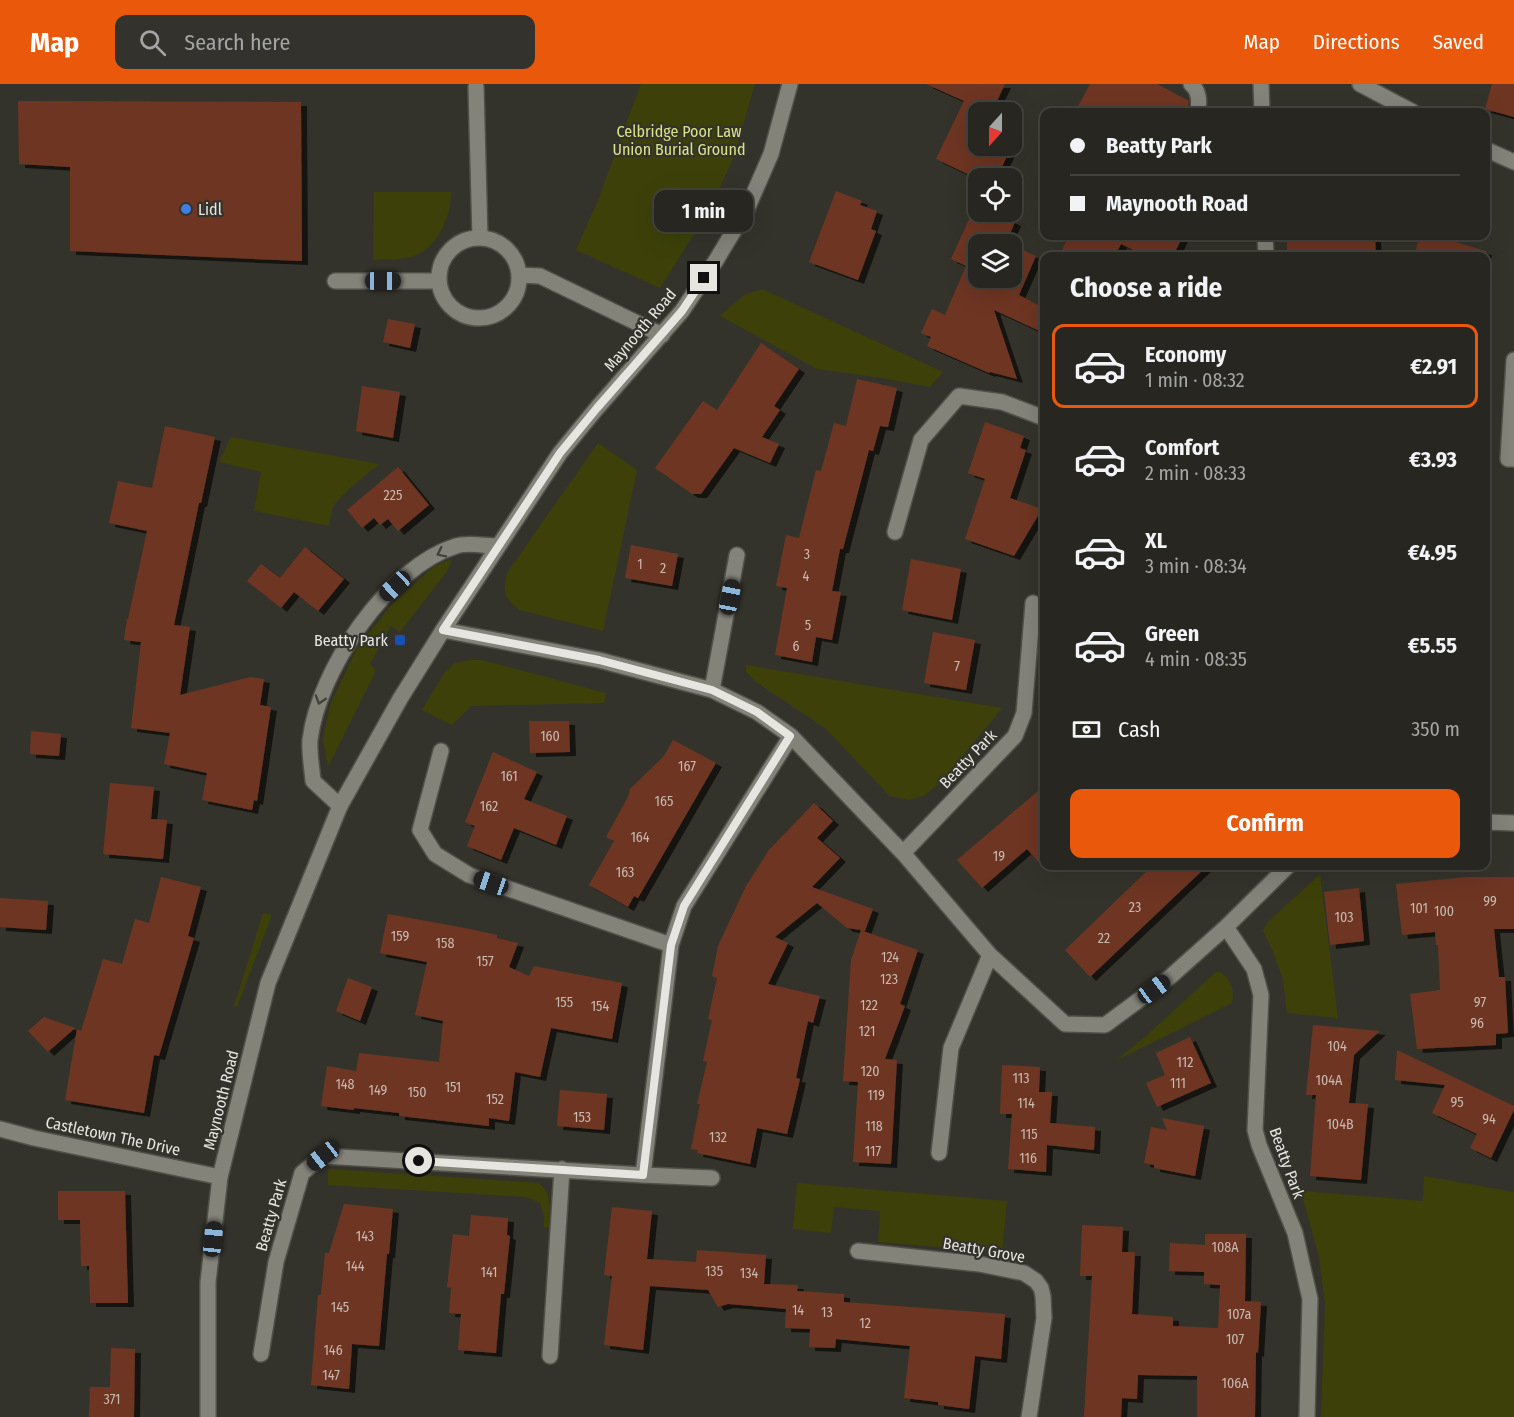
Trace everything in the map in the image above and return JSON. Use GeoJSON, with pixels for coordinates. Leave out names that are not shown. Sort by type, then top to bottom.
{"type":"FeatureCollection","features":[{"type":"Feature","properties":{"kind":"street","name":"Maynooth Road"},"geometry":{"type":"LineString","coordinates":[[208,1417],[208,1282],[220,1177],[268,983],[340,806],[400,699],[443,630],[560,453],[682,311],[747,209],[771,154],[790,84]]}},
{"type":"Feature","properties":{"kind":"street"},"geometry":{"type":"LineString","coordinates":[[1191,84],[1196,88],[1198,108]]}},
{"type":"Feature","properties":{"kind":"street"},"geometry":{"type":"LineString","coordinates":[[1261,84],[1262,108]]}},
{"type":"Feature","properties":{"kind":"street"},"geometry":{"type":"LineString","coordinates":[[1360,84],[1405,108]]}},
{"type":"Feature","properties":{"kind":"street"},"geometry":{"type":"LineString","coordinates":[[476,87],[480,238]]}},
{"type":"Feature","properties":{"kind":"street"},"geometry":{"type":"LineString","coordinates":[[1490,152],[1514,162]]}},
{"type":"Feature","properties":{"kind":"street"},"geometry":{"type":"LineString","coordinates":[[480,238],[502,245],[517,264],[519,275],[514,300],[494,316],[482,319],[464,315],[448,304],[439,281],[446,256],[455,246],[467,240],[480,238]]}},
{"type":"Feature","properties":{"kind":"street"},"geometry":{"type":"LineString","coordinates":[[519,275],[540,276],[662,334]]}},
{"type":"Feature","properties":{"kind":"street"},"geometry":{"type":"LineString","coordinates":[[335,281],[439,281]]}},
{"type":"Feature","properties":{"kind":"street"},"geometry":{"type":"LineString","coordinates":[[1514,360],[1508,459],[1514,459]]}},
{"type":"Feature","properties":{"kind":"street"},"geometry":{"type":"LineString","coordinates":[[895,532],[921,440],[959,396],[1002,402],[1040,416]]}},
{"type":"Feature","properties":{"kind":"street"},"geometry":{"type":"LineString","coordinates":[[340,806],[313,781],[310,741],[327,680],[358,627],[383,597],[419,564],[458,545],[497,546]]}},
{"type":"Feature","properties":{"kind":"street"},"geometry":{"type":"LineString","coordinates":[[712,690],[738,555]]}},
{"type":"Feature","properties":{"kind":"street","name":"Beatty Park"},"geometry":{"type":"LineString","coordinates":[[903,853],[1015,736],[1024,713],[1033,603]]}},
{"type":"Feature","properties":{"kind":"street"},"geometry":{"type":"LineString","coordinates":[[443,630],[599,660],[712,690],[757,712],[790,736],[903,853],[990,955],[1065,1024],[1105,1024],[1170,977],[1226,927],[1284,870]]}},
{"type":"Feature","properties":{"kind":"street"},"geometry":{"type":"LineString","coordinates":[[643,1175],[671,945],[684,906],[790,736]]}},
{"type":"Feature","properties":{"kind":"street"},"geometry":{"type":"LineString","coordinates":[[441,751],[420,830],[435,855],[469,875],[671,945]]}},
{"type":"Feature","properties":{"kind":"street"},"geometry":{"type":"LineString","coordinates":[[1490,822],[1514,822]]}},
{"type":"Feature","properties":{"kind":"street","name":"Beatty Park"},"geometry":{"type":"LineString","coordinates":[[1226,927],[1254,969],[1261,995],[1255,1130],[1258,1145],[1295,1233],[1310,1301],[1307,1417]]}},
{"type":"Feature","properties":{"kind":"street"},"geometry":{"type":"LineString","coordinates":[[939,1153],[951,1048],[990,955]]}},
{"type":"Feature","properties":{"kind":"street","name":"Castletown The Drive"},"geometry":{"type":"LineString","coordinates":[[0,1129],[220,1177]]}},
{"type":"Feature","properties":{"kind":"street","name":"Beatty Park"},"geometry":{"type":"LineString","coordinates":[[261,1354],[276,1262],[302,1173],[323,1156],[712,1178]]}},
{"type":"Feature","properties":{"kind":"street"},"geometry":{"type":"LineString","coordinates":[[550,1356],[562,1169]]}},
{"type":"Feature","properties":{"kind":"street","name":"Beatty Grove"},"geometry":{"type":"LineString","coordinates":[[858,1251],[979,1264],[1024,1273],[1036,1281],[1043,1296],[1044,1318],[1029,1417]]}},
{"type":"Feature","properties":{"kind":"green space","name":"Celbridge Poor Law Union Burial Ground"},"geometry":{"type":"Polygon","coordinates":[[[641,84],[755,84],[734,156],[711,207],[660,288],[576,250],[598,200],[641,84]]]}},
{"type":"Feature","properties":{"kind":"green space"},"geometry":{"type":"Polygon","coordinates":[[[374,192],[451,192],[448,213],[440,233],[426,249],[417,255],[398,259],[373,260],[374,192]]]}},
{"type":"Feature","properties":{"kind":"green space"},"geometry":{"type":"Polygon","coordinates":[[[762,289],[943,372],[930,387],[817,369],[720,316],[744,295],[762,289]]]}},
{"type":"Feature","properties":{"kind":"green space"},"geometry":{"type":"Polygon","coordinates":[[[231,437],[379,464],[333,506],[329,526],[254,511],[261,472],[219,462],[231,437]]]}},
{"type":"Feature","properties":{"kind":"green space"},"geometry":{"type":"Polygon","coordinates":[[[598,443],[637,470],[603,631],[520,610],[507,598],[505,590],[507,573],[598,443]]]}},
{"type":"Feature","properties":{"kind":"green space"},"geometry":{"type":"Polygon","coordinates":[[[452,559],[448,570],[400,632],[391,626],[370,664],[375,669],[373,677],[328,767],[323,740],[330,705],[357,648],[393,603],[435,566],[452,559]]]}},
{"type":"Feature","properties":{"kind":"green space"},"geometry":{"type":"Polygon","coordinates":[[[482,660],[606,693],[604,703],[471,706],[452,725],[422,710],[445,672],[455,663],[482,660]]]}},
{"type":"Feature","properties":{"kind":"green space"},"geometry":{"type":"Polygon","coordinates":[[[746,665],[1002,708],[945,778],[925,795],[909,800],[890,796],[825,728],[756,682],[746,672],[746,665]]]}},
{"type":"Feature","properties":{"kind":"green space"},"geometry":{"type":"Polygon","coordinates":[[[1320,874],[1338,1018],[1287,1013],[1283,980],[1263,931],[1266,924],[1320,874]]]}},
{"type":"Feature","properties":{"kind":"green space"},"geometry":{"type":"Polygon","coordinates":[[[263,913],[272,915],[237,1007],[234,1006],[263,913]]]}},
{"type":"Feature","properties":{"kind":"green space"},"geometry":{"type":"Polygon","coordinates":[[[1216,972],[1224,975],[1229,982],[1232,990],[1232,1003],[1115,1061],[1146,1036],[1216,972]]]}},
{"type":"Feature","properties":{"kind":"green space"},"geometry":{"type":"Polygon","coordinates":[[[328,1169],[539,1183],[549,1197],[549,1227],[544,1227],[544,1216],[540,1203],[527,1197],[328,1185],[328,1169]]]}},
{"type":"Feature","properties":{"kind":"green space"},"geometry":{"type":"Polygon","coordinates":[[[1424,1176],[1514,1192],[1514,1417],[1321,1417],[1325,1304],[1319,1257],[1301,1191],[1423,1201],[1424,1176]]]}},
{"type":"Feature","properties":{"kind":"green space"},"geometry":{"type":"Polygon","coordinates":[[[797,1183],[1007,1201],[1002,1252],[878,1242],[880,1211],[834,1207],[831,1233],[793,1229],[797,1183]]]}},
{"type":"Feature","properties":{"kind":"building"},"geometry":{"type":"Polygon","coordinates":[[[926,84],[1005,84],[997,102],[968,102],[968,156],[1007,156],[1002,168],[968,168],[968,174],[936,159],[964,101],[926,84]]]}},
{"type":"Feature","properties":{"kind":"building"},"geometry":{"type":"Polygon","coordinates":[[[1090,84],[1157,84],[1189,101],[1188,108],[1077,108],[1090,84]]]}},
{"type":"Feature","properties":{"kind":"building"},"geometry":{"type":"Polygon","coordinates":[[[1492,84],[1514,84],[1514,117],[1485,108],[1492,84]]]}},
{"type":"Feature","properties":{"kind":"building","name":"Lidl"},"geometry":{"type":"Polygon","coordinates":[[[18,101],[301,102],[302,261],[70,251],[70,167],[19,164],[18,101]]]}},
{"type":"Feature","properties":{"kind":"building"},"geometry":{"type":"Polygon","coordinates":[[[836,191],[862,201],[860,205],[877,211],[871,229],[876,231],[858,280],[809,262],[836,191]]]}},
{"type":"Feature","properties":{"kind":"building"},"geometry":{"type":"Polygon","coordinates":[[[968,222],[1015,222],[1010,234],[968,234],[968,288],[1022,288],[1022,250],[1036,256],[1019,295],[1040,306],[1040,331],[994,310],[1017,379],[989,373],[927,346],[931,337],[921,333],[932,309],[945,315],[966,266],[951,259],[968,222]]]}},
{"type":"Feature","properties":{"kind":"building"},"geometry":{"type":"Polygon","coordinates":[[[1067,240],[1181,240],[1175,252],[1137,252],[1121,244],[1117,252],[1061,252],[1067,240]]]}},
{"type":"Feature","properties":{"kind":"building"},"geometry":{"type":"Polygon","coordinates":[[[1287,240],[1375,240],[1376,252],[1287,252],[1287,240]]]}},
{"type":"Feature","properties":{"kind":"building"},"geometry":{"type":"Polygon","coordinates":[[[1419,240],[1449,240],[1486,251],[1486,252],[1415,252],[1419,240]]]}},
{"type":"Feature","properties":{"kind":"building"},"geometry":{"type":"Polygon","coordinates":[[[388,319],[415,324],[410,348],[383,342],[388,319]]]}},
{"type":"Feature","properties":{"kind":"building"},"geometry":{"type":"Polygon","coordinates":[[[761,343],[799,369],[774,406],[780,410],[762,437],[779,444],[770,463],[734,448],[701,494],[692,494],[655,468],[703,401],[717,410],[761,343]]]}},
{"type":"Feature","properties":{"kind":"building"},"geometry":{"type":"Polygon","coordinates":[[[857,379],[897,388],[888,427],[880,426],[873,451],[869,450],[843,549],[840,549],[832,591],[841,592],[832,640],[816,637],[812,662],[775,655],[787,588],[776,586],[786,535],[799,538],[816,470],[821,471],[834,423],[846,426],[857,379]]]}},
{"type":"Feature","properties":{"kind":"building"},"geometry":{"type":"Polygon","coordinates":[[[362,386],[400,392],[393,438],[356,431],[362,386]]]}},
{"type":"Feature","properties":{"kind":"building"},"geometry":{"type":"Polygon","coordinates":[[[985,422],[1024,436],[1020,448],[1026,450],[1010,498],[1040,508],[1040,512],[1014,556],[965,539],[985,479],[968,473],[985,422]]]}},
{"type":"Feature","properties":{"kind":"building"},"geometry":{"type":"Polygon","coordinates":[[[165,426],[215,437],[174,625],[190,627],[180,695],[250,677],[264,679],[260,705],[271,707],[257,801],[254,800],[252,810],[202,800],[207,773],[164,764],[170,733],[131,728],[141,642],[124,640],[147,531],[109,523],[118,481],[152,488],[165,426]]]}},
{"type":"Feature","properties":{"kind":"building"},"geometry":{"type":"Polygon","coordinates":[[[398,467],[429,505],[398,531],[388,519],[380,525],[374,518],[362,528],[347,510],[398,467]]]}},
{"type":"Feature","properties":{"kind":"building"},"geometry":{"type":"Polygon","coordinates":[[[631,545],[678,554],[672,586],[625,578],[631,545]]]}},
{"type":"Feature","properties":{"kind":"building"},"geometry":{"type":"Polygon","coordinates":[[[305,547],[344,579],[318,611],[294,592],[281,608],[247,581],[261,564],[280,578],[305,547]]]}},
{"type":"Feature","properties":{"kind":"building"},"geometry":{"type":"Polygon","coordinates":[[[911,559],[961,569],[952,620],[902,610],[911,559]]]}},
{"type":"Feature","properties":{"kind":"building"},"geometry":{"type":"Polygon","coordinates":[[[933,632],[975,640],[966,690],[924,683],[933,632]]]}},
{"type":"Feature","properties":{"kind":"building"},"geometry":{"type":"Polygon","coordinates":[[[529,721],[569,721],[570,752],[530,753],[529,721]]]}},
{"type":"Feature","properties":{"kind":"building"},"geometry":{"type":"Polygon","coordinates":[[[31,731],[61,734],[59,756],[30,754],[31,731]]]}},
{"type":"Feature","properties":{"kind":"building"},"geometry":{"type":"Polygon","coordinates":[[[673,740],[716,763],[638,898],[634,896],[628,907],[589,885],[614,841],[606,837],[630,789],[664,756],[673,740]]]}},
{"type":"Feature","properties":{"kind":"building"},"geometry":{"type":"Polygon","coordinates":[[[493,752],[537,772],[524,799],[567,816],[556,845],[514,828],[501,860],[467,846],[475,826],[465,822],[493,752]]]}},
{"type":"Feature","properties":{"kind":"building"},"geometry":{"type":"Polygon","coordinates":[[[110,783],[154,787],[151,819],[167,820],[163,859],[103,854],[110,783]]]}},
{"type":"Feature","properties":{"kind":"building"},"geometry":{"type":"Polygon","coordinates":[[[1040,789],[1040,864],[1027,849],[982,888],[957,860],[1040,789]]]}},
{"type":"Feature","properties":{"kind":"building"},"geometry":{"type":"Polygon","coordinates":[[[814,803],[833,821],[817,838],[840,858],[812,887],[873,909],[865,931],[863,931],[918,950],[900,1004],[905,1006],[885,1059],[897,1060],[891,1164],[853,1162],[858,1082],[843,1081],[851,960],[861,930],[847,928],[817,903],[775,937],[788,943],[768,984],[820,996],[813,1023],[808,1021],[796,1078],[800,1079],[787,1134],[757,1128],[750,1164],[697,1153],[698,1150],[691,1149],[700,1104],[697,1104],[707,1062],[703,1061],[712,1020],[708,1019],[717,978],[712,976],[718,946],[746,886],[769,850],[814,803]]]}},
{"type":"Feature","properties":{"kind":"building"},"geometry":{"type":"Polygon","coordinates":[[[1148,870],[1203,870],[1090,977],[1065,950],[1148,870]]]}},
{"type":"Feature","properties":{"kind":"building"},"geometry":{"type":"Polygon","coordinates":[[[161,877],[201,887],[188,936],[194,938],[159,1056],[154,1055],[144,1113],[65,1100],[77,1029],[81,1031],[103,959],[122,964],[135,919],[149,923],[161,877]]]}},
{"type":"Feature","properties":{"kind":"building"},"geometry":{"type":"Polygon","coordinates":[[[1467,877],[1514,877],[1514,929],[1494,929],[1499,977],[1505,977],[1508,1033],[1496,1034],[1496,1045],[1417,1049],[1410,994],[1440,990],[1438,945],[1436,945],[1435,932],[1402,935],[1396,884],[1467,877]]]}},
{"type":"Feature","properties":{"kind":"building"},"geometry":{"type":"Polygon","coordinates":[[[1359,888],[1364,941],[1330,945],[1324,892],[1359,888]]]}},
{"type":"Feature","properties":{"kind":"building"},"geometry":{"type":"Polygon","coordinates":[[[0,898],[48,901],[46,930],[0,927],[0,898]]]}},
{"type":"Feature","properties":{"kind":"building"},"geometry":{"type":"Polygon","coordinates":[[[388,914],[497,935],[497,938],[518,943],[509,967],[529,976],[534,966],[622,983],[612,1039],[551,1028],[540,1077],[515,1072],[509,1121],[489,1118],[489,1126],[399,1116],[399,1113],[321,1106],[327,1066],[356,1071],[359,1053],[439,1062],[443,1021],[415,1015],[427,962],[380,953],[388,914]]]}},
{"type":"Feature","properties":{"kind":"building"},"geometry":{"type":"Polygon","coordinates":[[[348,978],[372,987],[360,1021],[336,1011],[348,978]]]}},
{"type":"Feature","properties":{"kind":"building"},"geometry":{"type":"Polygon","coordinates":[[[44,1017],[75,1028],[48,1052],[28,1031],[44,1017]]]}},
{"type":"Feature","properties":{"kind":"building"},"geometry":{"type":"Polygon","coordinates":[[[1313,1025],[1380,1031],[1354,1055],[1349,1103],[1368,1104],[1361,1180],[1310,1176],[1316,1095],[1306,1095],[1313,1025]]]}},
{"type":"Feature","properties":{"kind":"building"},"geometry":{"type":"Polygon","coordinates":[[[1190,1037],[1211,1083],[1157,1107],[1146,1083],[1165,1075],[1156,1053],[1190,1037]]]}},
{"type":"Feature","properties":{"kind":"building"},"geometry":{"type":"Polygon","coordinates":[[[1397,1050],[1514,1106],[1491,1158],[1470,1148],[1477,1134],[1432,1113],[1445,1085],[1395,1080],[1397,1050]]]}},
{"type":"Feature","properties":{"kind":"building"},"geometry":{"type":"Polygon","coordinates":[[[1002,1065],[1040,1067],[1039,1092],[1052,1092],[1050,1123],[1095,1127],[1094,1150],[1047,1145],[1046,1172],[1008,1169],[1012,1114],[1000,1114],[1002,1065]]]}},
{"type":"Feature","properties":{"kind":"building"},"geometry":{"type":"Polygon","coordinates":[[[560,1090],[607,1094],[604,1130],[557,1126],[560,1090]]]}},
{"type":"Feature","properties":{"kind":"building"},"geometry":{"type":"Polygon","coordinates":[[[1162,1118],[1204,1126],[1195,1176],[1154,1168],[1154,1165],[1144,1163],[1151,1127],[1167,1130],[1162,1118]]]}},
{"type":"Feature","properties":{"kind":"building"},"geometry":{"type":"Polygon","coordinates":[[[58,1191],[125,1191],[128,1303],[90,1303],[89,1266],[81,1266],[80,1220],[58,1220],[58,1191]]]}},
{"type":"Feature","properties":{"kind":"building"},"geometry":{"type":"Polygon","coordinates":[[[344,1204],[393,1209],[379,1346],[352,1344],[349,1389],[311,1385],[318,1295],[321,1295],[325,1253],[329,1253],[344,1204]]]}},
{"type":"Feature","properties":{"kind":"building"},"geometry":{"type":"Polygon","coordinates":[[[612,1207],[652,1211],[647,1259],[696,1262],[697,1250],[766,1255],[764,1284],[798,1285],[797,1291],[844,1294],[844,1302],[1005,1314],[1001,1359],[975,1356],[969,1409],[904,1398],[910,1346],[836,1339],[835,1348],[809,1347],[810,1329],[785,1328],[786,1309],[728,1304],[718,1307],[708,1290],[650,1286],[643,1350],[604,1345],[612,1276],[604,1275],[612,1207]]]}},
{"type":"Feature","properties":{"kind":"building"},"geometry":{"type":"Polygon","coordinates":[[[471,1215],[508,1218],[507,1235],[510,1236],[504,1294],[501,1294],[496,1353],[458,1350],[461,1314],[449,1313],[451,1288],[447,1287],[453,1234],[469,1236],[471,1215]]]}},
{"type":"Feature","properties":{"kind":"building"},"geometry":{"type":"Polygon","coordinates":[[[1082,1225],[1123,1227],[1122,1252],[1135,1252],[1132,1314],[1173,1317],[1173,1326],[1218,1328],[1220,1285],[1204,1284],[1204,1272],[1169,1271],[1170,1243],[1205,1245],[1205,1234],[1246,1234],[1245,1301],[1261,1302],[1258,1353],[1256,1352],[1255,1417],[1197,1417],[1197,1376],[1138,1375],[1137,1399],[1122,1398],[1121,1417],[1084,1417],[1092,1276],[1080,1276],[1082,1225]]]}},
{"type":"Feature","properties":{"kind":"building"},"geometry":{"type":"Polygon","coordinates":[[[111,1348],[135,1349],[134,1417],[89,1417],[90,1387],[110,1387],[111,1348]]]}},
{"type":"Feature","properties":{"kind":"place","name":"Lidl"},"geometry":{"type":"Point","coordinates":[186,209]}},
{"type":"Feature","properties":{"kind":"place","name":"Beatty Park"},"geometry":{"type":"Point","coordinates":[400,640]}},
{"type":"Feature","properties":{"kind":"route"},"geometry":{"type":"LineString","coordinates":[[419,1161],[643,1175],[671,945],[684,906],[790,736],[757,712],[712,690],[599,660],[443,630],[560,453],[682,311],[704,278]]}}]}
